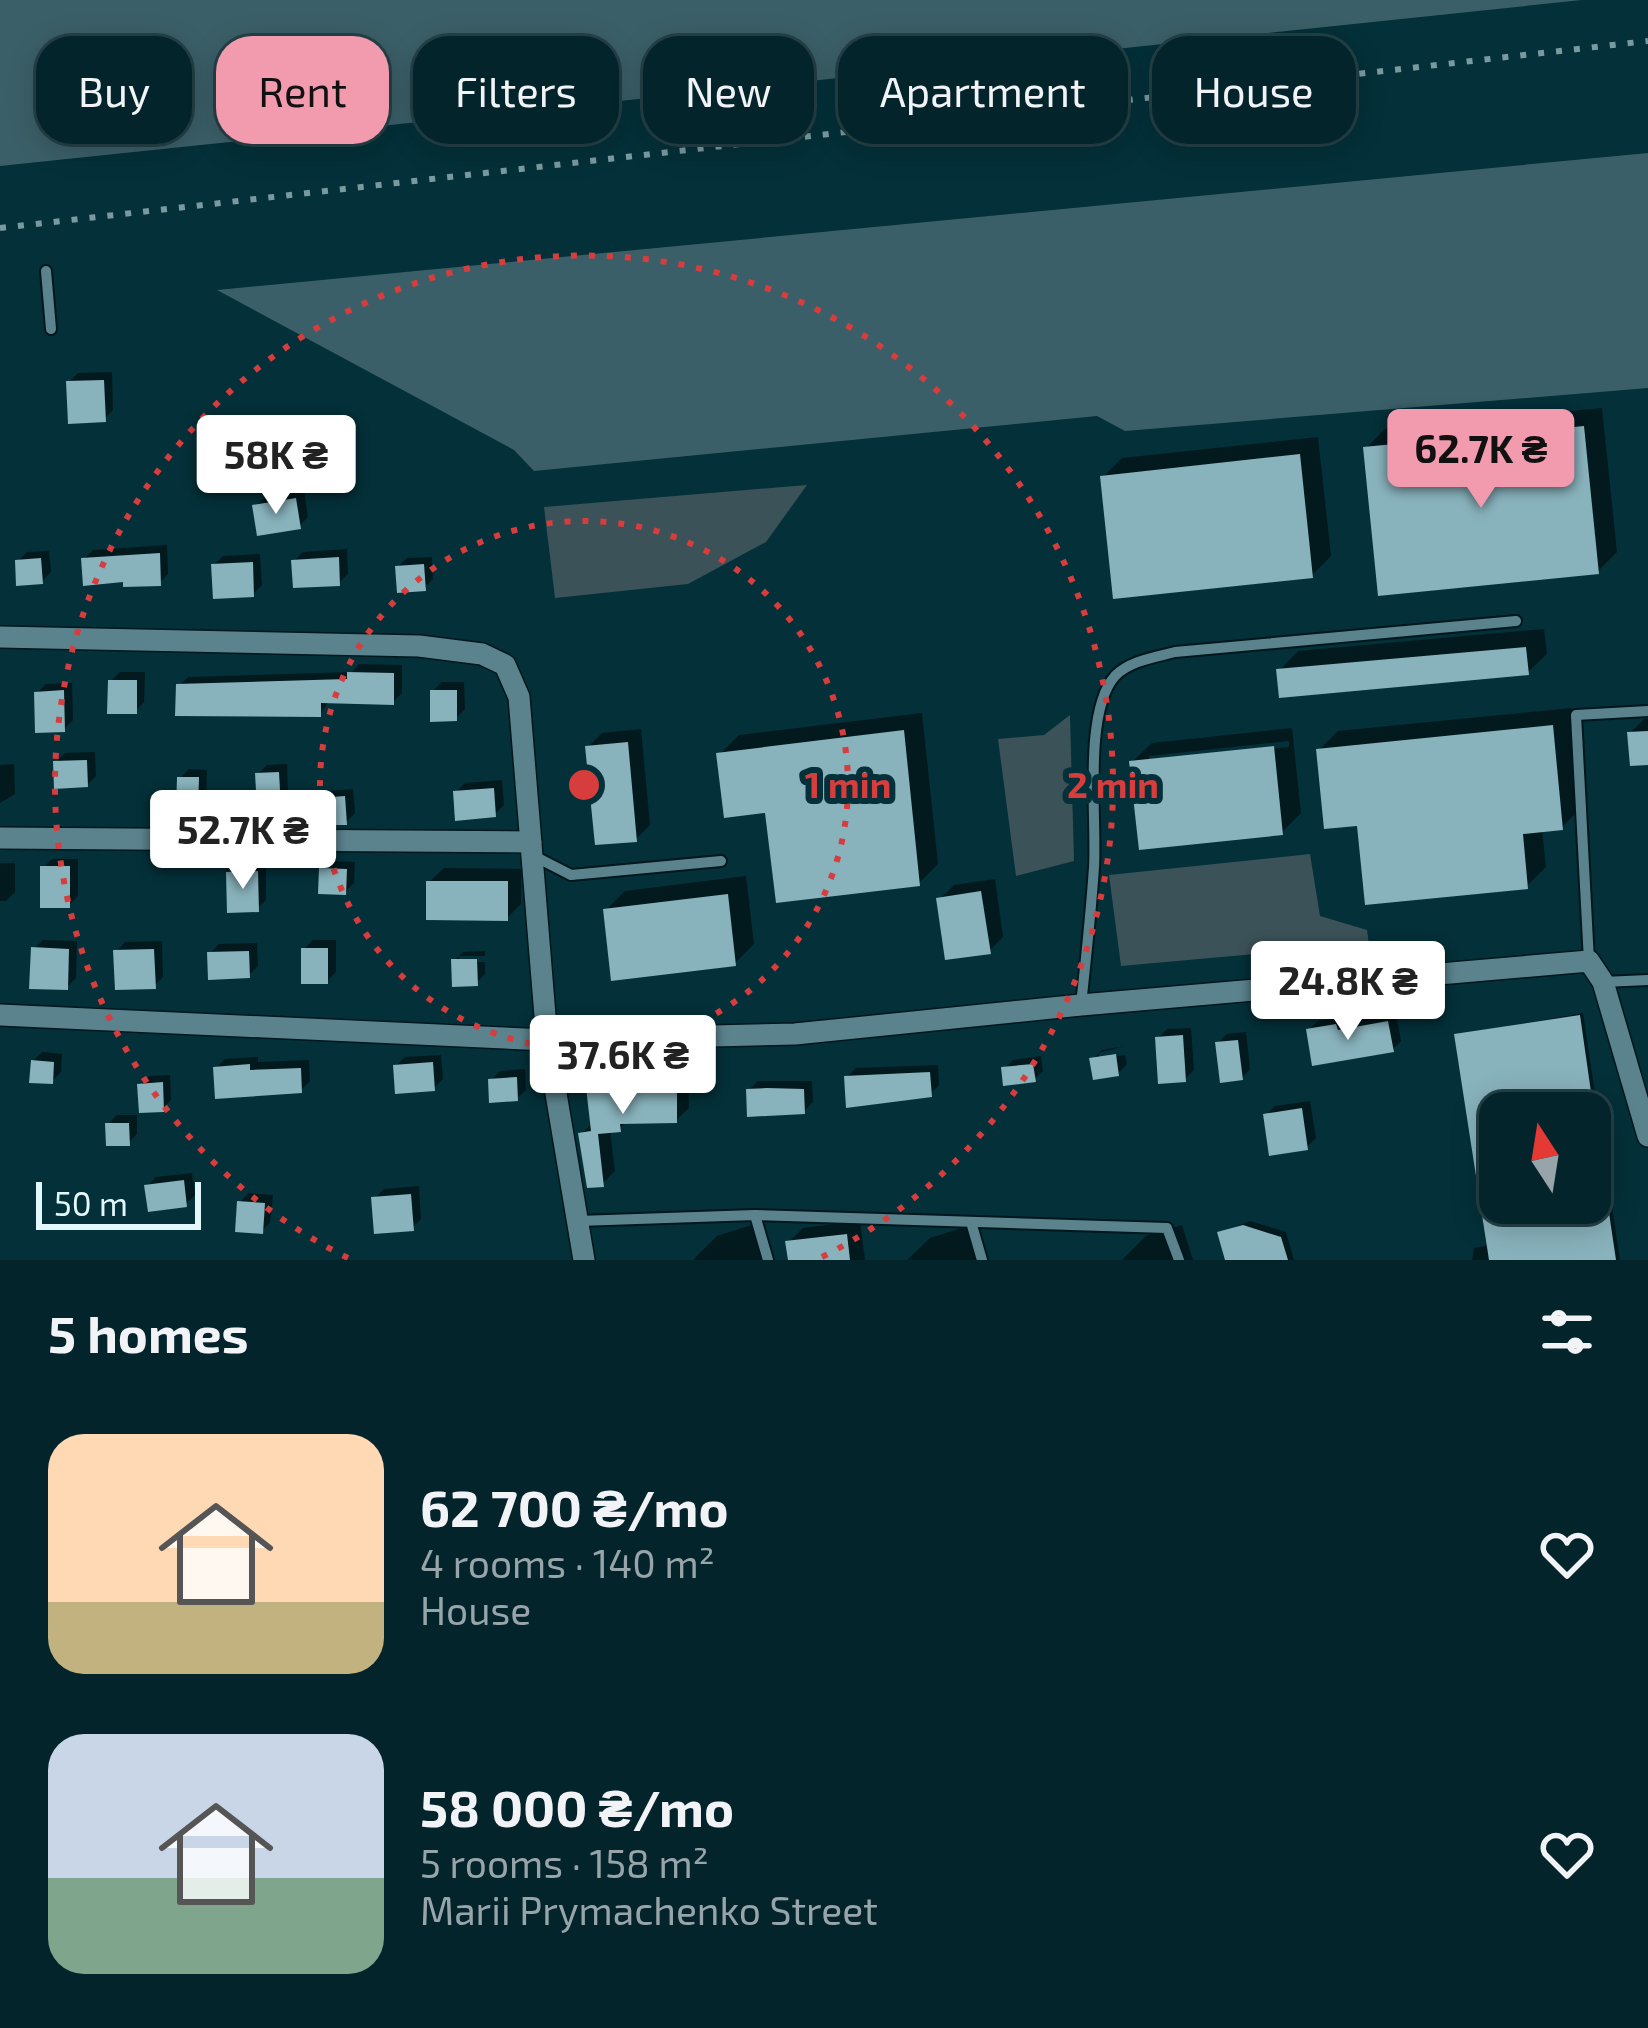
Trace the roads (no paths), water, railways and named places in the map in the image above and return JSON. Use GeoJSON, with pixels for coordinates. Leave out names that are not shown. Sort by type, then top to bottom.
{"type":"FeatureCollection","features":[{"type":"Feature","properties":{"kind":"street"},"geometry":{"type":"LineString","coordinates":[[0,637],[418,646],[482,654],[505,665],[519,697],[547,1040],[584,1260]]}},
{"type":"Feature","properties":{"kind":"street"},"geometry":{"type":"LineString","coordinates":[[0,838],[532,848]]}},
{"type":"Feature","properties":{"kind":"street"},"geometry":{"type":"LineString","coordinates":[[0,1015],[547,1040],[795,1034],[1589,962],[1603,982],[1648,1136]]}},
{"type":"Feature","properties":{"kind":"lane"},"geometry":{"type":"LineString","coordinates":[[46,271],[51,329]]}},
{"type":"Feature","properties":{"kind":"lane"},"geometry":{"type":"LineString","coordinates":[[1081,1005],[1096,826],[1093,753],[1114,677],[1139,662],[1175,652],[1516,621]]}},
{"type":"Feature","properties":{"kind":"lane"},"geometry":{"type":"LineString","coordinates":[[1589,962],[1576,715],[1648,711]]}},
{"type":"Feature","properties":{"kind":"lane"},"geometry":{"type":"LineString","coordinates":[[532,848],[571,875],[721,861]]}},
{"type":"Feature","properties":{"kind":"lane"},"geometry":{"type":"LineString","coordinates":[[1603,982],[1648,980]]}},
{"type":"Feature","properties":{"kind":"lane"},"geometry":{"type":"LineString","coordinates":[[755,1215],[768,1260]]}},
{"type":"Feature","properties":{"kind":"lane"},"geometry":{"type":"LineString","coordinates":[[578,1221],[755,1215],[1167,1228],[1178,1260]]}},
{"type":"Feature","properties":{"kind":"lane"},"geometry":{"type":"LineString","coordinates":[[971,1222],[982,1260]]}},
{"type":"Feature","properties":{"kind":"railway"},"geometry":{"type":"LineString","coordinates":[[0,228],[1648,41]]}}]}
